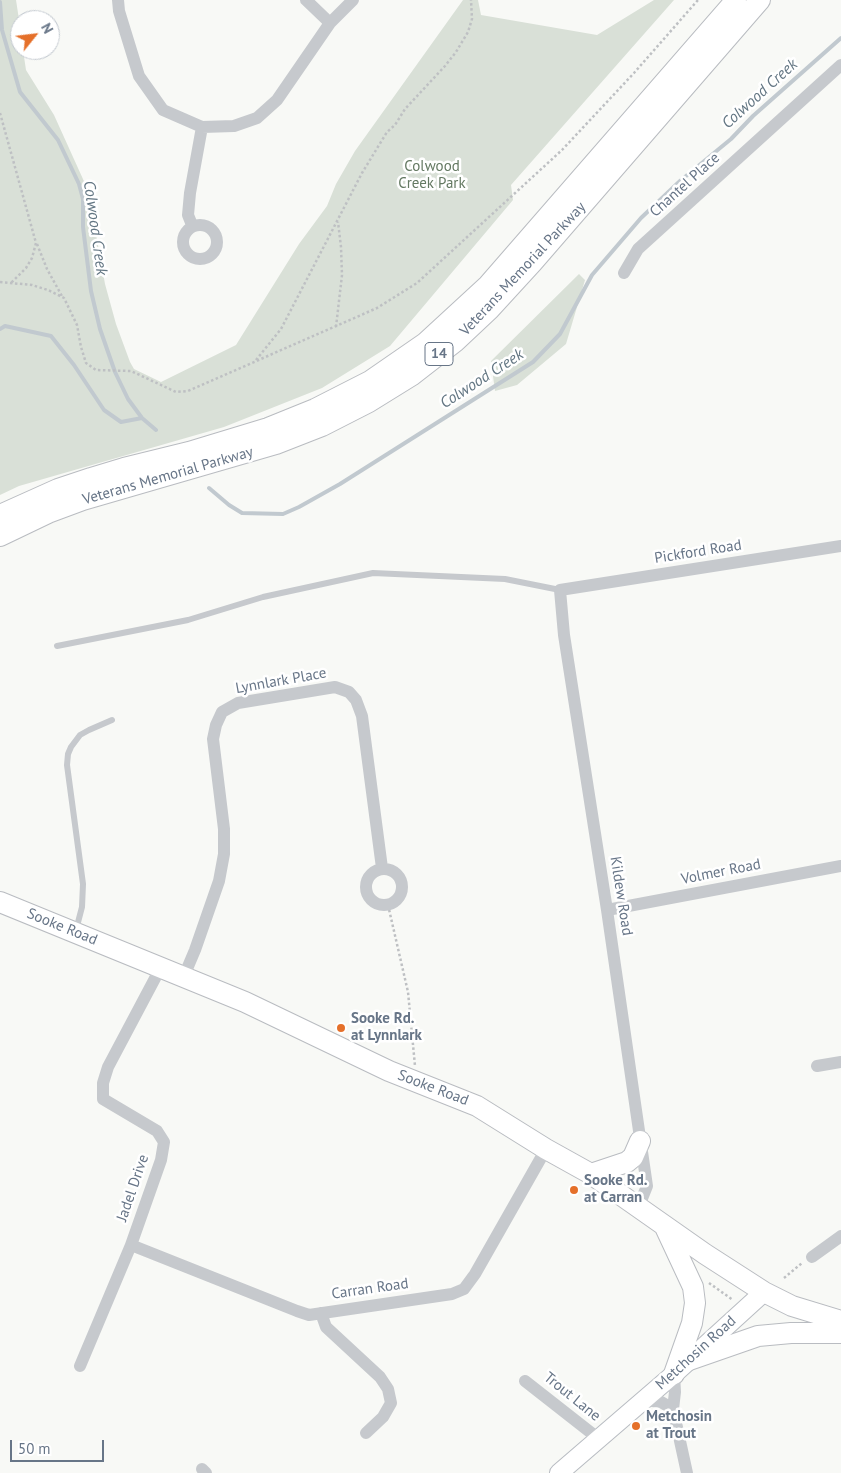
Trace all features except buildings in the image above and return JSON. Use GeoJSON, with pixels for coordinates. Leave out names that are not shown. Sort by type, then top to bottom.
{"type":"FeatureCollection","features":[{"type":"Feature","properties":{"kind":"main road","name":"Veterans Memorial Parkway"},"geometry":{"type":"LineString","coordinates":[[0,536],[48,513],[82,500],[276,444],[322,426],[369,402],[411,376],[430,350],[736,0]]}},
{"type":"Feature","properties":{"kind":"main road","name":"Veterans Memorial Parkway"},"geometry":{"type":"LineString","coordinates":[[0,515],[49,493],[83,481],[268,428],[315,409],[430,350],[456,341],[489,310],[533,262],[760,0]]}},
{"type":"Feature","properties":{"kind":"main road","name":"Sooke Road"},"geometry":{"type":"LineString","coordinates":[[0,902],[245,1002],[390,1071],[477,1106],[546,1149],[591,1174],[705,1254],[764,1292],[792,1306],[841,1321]]}},
{"type":"Feature","properties":{"kind":"main road"},"geometry":{"type":"LineString","coordinates":[[591,1174],[626,1162],[632,1157],[640,1142]]}},
{"type":"Feature","properties":{"kind":"main road"},"geometry":{"type":"LineString","coordinates":[[663,1223],[693,1287],[695,1303],[692,1323],[674,1374]]}},
{"type":"Feature","properties":{"kind":"main road","name":"Metchosin Road"},"geometry":{"type":"LineString","coordinates":[[559,1473],[674,1374],[764,1292]]}},
{"type":"Feature","properties":{"kind":"main road"},"geometry":{"type":"LineString","coordinates":[[689,1360],[758,1336],[790,1333],[841,1333]]}},
{"type":"Feature","properties":{"kind":"street"},"geometry":{"type":"LineString","coordinates":[[118,0],[119,10],[139,76],[162,110],[202,127],[234,126],[257,118],[277,100],[330,23],[352,0]]}},
{"type":"Feature","properties":{"kind":"street"},"geometry":{"type":"LineString","coordinates":[[306,0],[330,23]]}},
{"type":"Feature","properties":{"kind":"street","name":"Chantel Place"},"geometry":{"type":"LineString","coordinates":[[624,273],[638,249],[841,65]]}},
{"type":"Feature","properties":{"kind":"street"},"geometry":{"type":"LineString","coordinates":[[192,226],[188,215],[190,193],[202,127]]}},
{"type":"Feature","properties":{"kind":"street","name":"Pickford Road"},"geometry":{"type":"LineString","coordinates":[[560,590],[841,546]]}},
{"type":"Feature","properties":{"kind":"street","name":"Kildew Road"},"geometry":{"type":"LineString","coordinates":[[560,590],[564,635],[607,910],[647,1186],[639,1206]]}},
{"type":"Feature","properties":{"kind":"street","name":"Lynnlark Place"},"geometry":{"type":"LineString","coordinates":[[184,976],[219,881],[224,854],[224,829],[213,739],[216,725],[222,712],[238,703],[335,687],[349,692],[356,700],[362,716],[382,868]]}},
{"type":"Feature","properties":{"kind":"street","name":"Volmer Road"},"geometry":{"type":"LineString","coordinates":[[607,910],[841,866]]}},
{"type":"Feature","properties":{"kind":"street"},"geometry":{"type":"LineString","coordinates":[[382,868],[390,869],[397,873],[403,888],[396,902],[388,905],[380,905],[372,901],[367,894],[368,878],[382,868]]}},
{"type":"Feature","properties":{"kind":"street","name":"Jadel Drive"},"geometry":{"type":"LineString","coordinates":[[80,1366],[131,1245],[161,1160],[164,1142],[157,1131],[102,1099],[103,1084],[108,1067],[161,967]]}},
{"type":"Feature","properties":{"kind":"street"},"geometry":{"type":"LineString","coordinates":[[817,1066],[841,1062]]}},
{"type":"Feature","properties":{"kind":"street","name":"Carran Road"},"geometry":{"type":"LineString","coordinates":[[131,1245],[297,1312],[309,1314],[452,1294],[464,1289],[475,1274],[546,1149]]}},
{"type":"Feature","properties":{"kind":"street"},"geometry":{"type":"LineString","coordinates":[[812,1257],[841,1236]]}},
{"type":"Feature","properties":{"kind":"street"},"geometry":{"type":"LineString","coordinates":[[321,1313],[326,1327],[380,1378],[388,1389],[391,1403],[383,1417],[366,1432]]}},
{"type":"Feature","properties":{"kind":"street"},"geometry":{"type":"LineString","coordinates":[[674,1374],[675,1392],[673,1409],[687,1473]]}},
{"type":"Feature","properties":{"kind":"street","name":"Trout Lane"},"geometry":{"type":"LineString","coordinates":[[526,1381],[599,1439]]}},
{"type":"Feature","properties":{"kind":"street"},"geometry":{"type":"LineString","coordinates":[[644,1400],[661,1402],[673,1409]]}},
{"type":"Feature","properties":{"kind":"lane"},"geometry":{"type":"LineString","coordinates":[[57,646],[188,620],[263,597],[373,573],[505,579],[560,590]]}},
{"type":"Feature","properties":{"kind":"lane"},"geometry":{"type":"LineString","coordinates":[[75,932],[82,907],[83,884],[67,765],[68,754],[80,735],[112,720]]}},
{"type":"Feature","properties":{"kind":"path"},"geometry":{"type":"LineString","coordinates":[[255,361],[281,329],[362,173],[387,132],[395,125],[410,103],[445,66],[468,32],[472,19],[471,0]]}},
{"type":"Feature","properties":{"kind":"path"},"geometry":{"type":"LineString","coordinates":[[0,113],[36,243],[77,326],[86,363],[96,370],[109,372],[131,371],[182,393],[377,308],[417,283],[562,150],[634,73],[698,0]]}},
{"type":"Feature","properties":{"kind":"path"},"geometry":{"type":"LineString","coordinates":[[336,327],[342,275],[338,222]]}},
{"type":"Feature","properties":{"kind":"path"},"geometry":{"type":"LineString","coordinates":[[11,283],[26,268],[32,258],[36,243]]}},
{"type":"Feature","properties":{"kind":"path"},"geometry":{"type":"LineString","coordinates":[[0,282],[32,285],[64,298]]}},
{"type":"Feature","properties":{"kind":"path"},"geometry":{"type":"LineString","coordinates":[[388,905],[408,992],[417,1082]]}},
{"type":"Feature","properties":{"kind":"path"},"geometry":{"type":"LineString","coordinates":[[784,1278],[796,1267],[812,1257]]}},
{"type":"Feature","properties":{"kind":"path"},"geometry":{"type":"LineString","coordinates":[[706,1282],[734,1301]]}},
{"type":"Feature","properties":{"kind":"green space","name":"Colwood Creek Park"},"geometry":{"type":"Polygon","coordinates":[[[0,0],[16,0],[18,10],[10,10],[10,60],[24,60],[26,70],[54,115],[92,199],[105,284],[116,324],[130,362],[134,369],[161,382],[236,345],[299,244],[327,206],[336,184],[355,151],[463,0],[478,0],[481,15],[597,35],[654,0],[674,0],[511,185],[513,200],[390,346],[322,388],[224,427],[19,486],[0,495],[0,0]]]}},
{"type":"Feature","properties":{"kind":"green space"},"geometry":{"type":"Polygon","coordinates":[[[579,274],[585,280],[566,344],[517,385],[495,391],[491,361],[579,274]]]}},
{"type":"Feature","properties":{"kind":"waterway","name":"Colwood Creek"},"geometry":{"type":"LineString","coordinates":[[0,2],[2,30],[20,92],[58,140],[79,184],[83,199],[83,227],[91,291],[100,329],[115,372],[128,399],[142,418],[156,430]]}},
{"type":"Feature","properties":{"kind":"waterway","name":"Colwood Creek"},"geometry":{"type":"LineString","coordinates":[[209,488],[242,513],[283,514],[340,484],[533,362],[560,334],[592,275],[641,218],[841,38]]}},
{"type":"Feature","properties":{"kind":"waterway"},"geometry":{"type":"LineString","coordinates":[[0,329],[5,326],[51,336],[74,365],[104,410],[121,422],[142,418]]}},
{"type":"Feature","properties":{"kind":"place","name":"Sooke Rd. at Lynnlark"},"geometry":{"type":"Point","coordinates":[341,1028]}},
{"type":"Feature","properties":{"kind":"place","name":"Sooke Rd. at Carran"},"geometry":{"type":"Point","coordinates":[574,1190]}},
{"type":"Feature","properties":{"kind":"place","name":"Metchosin at Trout"},"geometry":{"type":"Point","coordinates":[636,1426]}}]}
